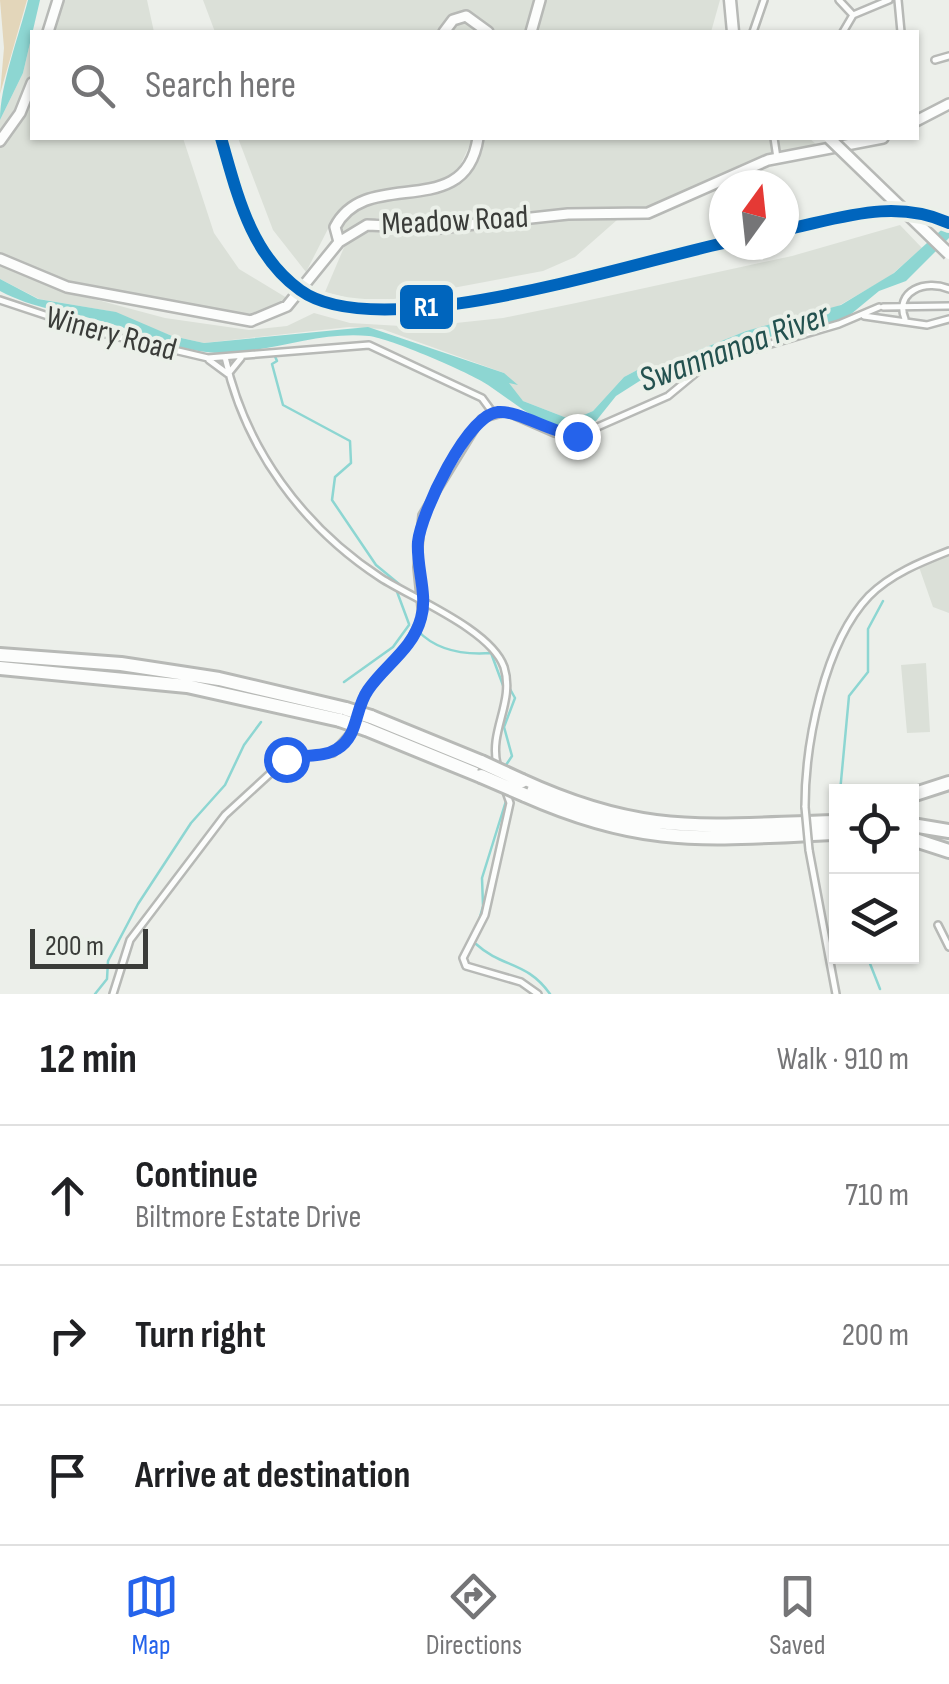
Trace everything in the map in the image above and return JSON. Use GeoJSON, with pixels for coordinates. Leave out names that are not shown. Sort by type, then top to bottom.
{"type":"FeatureCollection","features":[{"type":"Feature","properties":{"kind":"highway"},"geometry":{"type":"LineString","coordinates":[[0,655],[121,664],[219,679],[343,714],[481,769],[594,824],[655,836],[718,839],[829,834]]}},
{"type":"Feature","properties":{"kind":"highway"},"geometry":{"type":"LineString","coordinates":[[0,668],[187,686],[343,714]]}},
{"type":"Feature","properties":{"kind":"highway"},"geometry":{"type":"LineString","coordinates":[[919,793],[949,783]]}},
{"type":"Feature","properties":{"kind":"highway"},"geometry":{"type":"LineString","coordinates":[[524,788],[649,824],[702,828],[829,820]]}},
{"type":"Feature","properties":{"kind":"highway"},"geometry":{"type":"LineString","coordinates":[[919,826],[949,831]]}},
{"type":"Feature","properties":{"kind":"highway"},"geometry":{"type":"LineString","coordinates":[[919,839],[949,843]]}},
{"type":"Feature","properties":{"kind":"highway"},"geometry":{"type":"LineString","coordinates":[[919,840],[949,851]]}},
{"type":"Feature","properties":{"kind":"main road"},"geometry":{"type":"LineString","coordinates":[[49,30],[58,0]]}},
{"type":"Feature","properties":{"kind":"main road"},"geometry":{"type":"LineString","coordinates":[[532,30],[540,0]]}},
{"type":"Feature","properties":{"kind":"main road"},"geometry":{"type":"LineString","coordinates":[[730,0],[732,30]]}},
{"type":"Feature","properties":{"kind":"main road"},"geometry":{"type":"LineString","coordinates":[[446,30],[453,20],[466,16],[485,30]]}},
{"type":"Feature","properties":{"kind":"main road"},"geometry":{"type":"LineString","coordinates":[[0,141],[20,113],[30,88]]}},
{"type":"Feature","properties":{"kind":"main road"},"geometry":{"type":"LineString","coordinates":[[919,119],[949,104]]}},
{"type":"Feature","properties":{"kind":"main road"},"geometry":{"type":"LineString","coordinates":[[339,242],[335,226],[351,207],[368,199],[450,184],[465,170],[477,140]]}},
{"type":"Feature","properties":{"kind":"main road"},"geometry":{"type":"LineString","coordinates":[[831,140],[949,254]]}},
{"type":"Feature","properties":{"kind":"main road","name":"Meadow Road"},"geometry":{"type":"LineString","coordinates":[[0,259],[67,288],[231,320],[262,319],[287,306],[339,242],[356,230],[378,223],[439,228],[568,214],[648,213],[778,158],[872,140]]}},
{"type":"Feature","properties":{"kind":"street"},"geometry":{"type":"LineString","coordinates":[[754,30],[764,0]]}},
{"type":"Feature","properties":{"kind":"street"},"geometry":{"type":"LineString","coordinates":[[839,0],[853,15]]}},
{"type":"Feature","properties":{"kind":"street"},"geometry":{"type":"LineString","coordinates":[[844,30],[853,15],[889,0]]}},
{"type":"Feature","properties":{"kind":"street"},"geometry":{"type":"LineString","coordinates":[[898,0],[901,30]]}},
{"type":"Feature","properties":{"kind":"street"},"geometry":{"type":"LineString","coordinates":[[935,60],[949,56]]}},
{"type":"Feature","properties":{"kind":"street"},"geometry":{"type":"LineString","coordinates":[[774,140],[778,158]]}},
{"type":"Feature","properties":{"kind":"street"},"geometry":{"type":"LineString","coordinates":[[907,321],[902,307],[906,295],[926,284],[949,289]]}},
{"type":"Feature","properties":{"kind":"street","name":"Winery Road"},"geometry":{"type":"LineString","coordinates":[[0,300],[93,331],[208,358],[369,345],[482,398],[493,412],[506,412],[554,433],[577,436],[668,396],[709,362],[780,343],[881,307],[902,307]]}},
{"type":"Feature","properties":{"kind":"street"},"geometry":{"type":"LineString","coordinates":[[902,307],[949,306]]}},
{"type":"Feature","properties":{"kind":"street"},"geometry":{"type":"LineString","coordinates":[[861,316],[938,324],[949,319]]}},
{"type":"Feature","properties":{"kind":"street"},"geometry":{"type":"LineString","coordinates":[[228,374],[244,356]]}},
{"type":"Feature","properties":{"kind":"street"},"geometry":{"type":"LineString","coordinates":[[208,358],[228,374]]}},
{"type":"Feature","properties":{"kind":"street"},"geometry":{"type":"LineString","coordinates":[[225,358],[257,447],[291,497],[346,553],[494,649],[507,686],[507,704],[495,740],[496,760],[510,802],[485,915],[463,958],[466,966],[521,982],[538,994]]}},
{"type":"Feature","properties":{"kind":"street"},"geometry":{"type":"LineString","coordinates":[[113,994],[130,940],[225,815],[286,759],[333,752],[345,744],[366,692],[408,645],[422,617],[417,568],[419,531],[427,504],[472,428],[493,412]]}},
{"type":"Feature","properties":{"kind":"street"},"geometry":{"type":"LineString","coordinates":[[836,994],[809,850],[806,807],[811,734],[848,624],[882,585],[949,551]]}},
{"type":"Feature","properties":{"kind":"street"},"geometry":{"type":"LineString","coordinates":[[405,592],[418,582]]}},
{"type":"Feature","properties":{"kind":"street"},"geometry":{"type":"LineString","coordinates":[[949,933],[938,925],[949,947]]}},
{"type":"Feature","properties":{"kind":"shaded area"},"geometry":{"type":"Polygon","coordinates":[[[0,0],[27,0],[0,94],[4,48],[0,0]]]}},
{"type":"Feature","properties":{"kind":"shaded area"},"geometry":{"type":"Polygon","coordinates":[[[64,0],[147,0],[154,30],[55,30],[64,0]]]}},
{"type":"Feature","properties":{"kind":"shaded area"},"geometry":{"type":"Polygon","coordinates":[[[203,0],[720,0],[712,30],[214,30],[203,0]]]}},
{"type":"Feature","properties":{"kind":"shaded area"},"geometry":{"type":"Polygon","coordinates":[[[30,43],[26,89],[0,134],[0,120],[23,73],[30,43]]]}},
{"type":"Feature","properties":{"kind":"shaded area"},"geometry":{"type":"Polygon","coordinates":[[[30,102],[30,140],[184,140],[214,233],[239,269],[287,298],[267,311],[240,315],[68,283],[0,254],[0,148],[20,124],[30,102]]]}},
{"type":"Feature","properties":{"kind":"shaded area"},"geometry":{"type":"Polygon","coordinates":[[[239,140],[472,140],[457,172],[439,184],[366,195],[345,206],[331,223],[306,272],[273,230],[239,140]]]}},
{"type":"Feature","properties":{"kind":"shaded area"},"geometry":{"type":"Polygon","coordinates":[[[480,140],[811,140],[817,145],[762,156],[734,170],[709,170],[709,182],[676,199],[639,209],[587,208],[446,223],[377,218],[341,233],[338,228],[363,205],[441,191],[456,184],[473,163],[480,140]]]}},
{"type":"Feature","properties":{"kind":"shaded area"},"geometry":{"type":"Polygon","coordinates":[[[570,217],[617,220],[575,257],[543,271],[394,299],[352,299],[325,292],[345,245],[368,230],[436,233],[570,217]]]}},
{"type":"Feature","properties":{"kind":"shaded area"},"geometry":{"type":"Polygon","coordinates":[[[900,225],[922,248],[889,277],[833,309],[746,331],[657,367],[641,368],[624,377],[593,411],[572,420],[523,401],[511,391],[504,373],[382,329],[349,327],[204,343],[172,336],[109,311],[39,299],[0,279],[0,265],[60,290],[165,318],[249,330],[287,326],[314,313],[350,323],[418,327],[503,318],[774,260],[799,260],[799,254],[900,225]]]}},
{"type":"Feature","properties":{"kind":"shaded area"},"geometry":{"type":"Polygon","coordinates":[[[949,555],[949,613],[933,607],[919,567],[949,555]]]}},
{"type":"Feature","properties":{"kind":"shaded area"},"geometry":{"type":"Polygon","coordinates":[[[926,663],[930,732],[907,733],[901,665],[926,663]]]}},
{"type":"Feature","properties":{"kind":"water"},"geometry":{"type":"Polygon","coordinates":[[[28,0],[40,0],[23,73],[0,120],[6,76],[28,0]]]}},
{"type":"Feature","properties":{"kind":"water"},"geometry":{"type":"Polygon","coordinates":[[[949,223],[949,238],[906,281],[879,291],[839,324],[742,342],[710,358],[649,375],[616,396],[596,421],[573,433],[538,419],[465,373],[379,338],[333,336],[244,351],[209,352],[37,306],[0,291],[0,279],[38,299],[116,312],[172,336],[204,343],[368,327],[504,373],[518,385],[509,383],[523,401],[572,420],[593,411],[624,377],[641,368],[657,367],[746,331],[841,305],[894,273],[949,223]]]}},
{"type":"Feature","properties":{"kind":"waterway"},"geometry":{"type":"LineString","coordinates":[[274,354],[277,361],[272,364],[283,405],[350,441],[351,463],[335,477],[332,500],[376,565],[399,584]]}},
{"type":"Feature","properties":{"kind":"waterway"},"geometry":{"type":"LineString","coordinates":[[396,589],[409,624]]}},
{"type":"Feature","properties":{"kind":"waterway"},"geometry":{"type":"LineString","coordinates":[[841,784],[849,696],[868,672],[868,629],[883,601]]}},
{"type":"Feature","properties":{"kind":"waterway"},"geometry":{"type":"LineString","coordinates":[[344,682],[393,647],[409,625]]}},
{"type":"Feature","properties":{"kind":"waterway"},"geometry":{"type":"LineString","coordinates":[[418,631],[452,650],[491,653],[504,688]]}},
{"type":"Feature","properties":{"kind":"waterway"},"geometry":{"type":"LineString","coordinates":[[506,765],[512,756],[504,727],[515,698],[510,689]]}},
{"type":"Feature","properties":{"kind":"waterway"},"geometry":{"type":"LineString","coordinates":[[95,994],[107,979],[108,961],[138,904],[191,823],[225,785],[244,745],[261,722]]}},
{"type":"Feature","properties":{"kind":"waterway"},"geometry":{"type":"LineString","coordinates":[[477,928],[483,906],[482,878],[506,801]]}},
{"type":"Feature","properties":{"kind":"waterway"},"geometry":{"type":"LineString","coordinates":[[476,944],[532,976],[550,994]]}},
{"type":"Feature","properties":{"kind":"waterway"},"geometry":{"type":"LineString","coordinates":[[870,964],[880,989]]}},
{"type":"Feature","properties":{"kind":"transit line","name":"R1"},"geometry":{"type":"LineString","coordinates":[[222,140],[248,221],[269,259],[300,290],[337,305],[386,310],[444,305],[569,282],[709,247]]}},
{"type":"Feature","properties":{"kind":"transit line","name":"R1"},"geometry":{"type":"LineString","coordinates":[[799,227],[888,211],[949,223]]}},
{"type":"Feature","properties":{"kind":"route"},"geometry":{"type":"LineString","coordinates":[[286,759],[333,752],[345,744],[366,692],[408,645],[422,617],[417,568],[422,515],[481,418],[493,412],[506,412],[554,433],[577,436]]}},
{"type":"Feature","properties":{"kind":"water label","name":"Swannanoa River"},"geometry":{"type":"Point","coordinates":[734,348]}}]}
